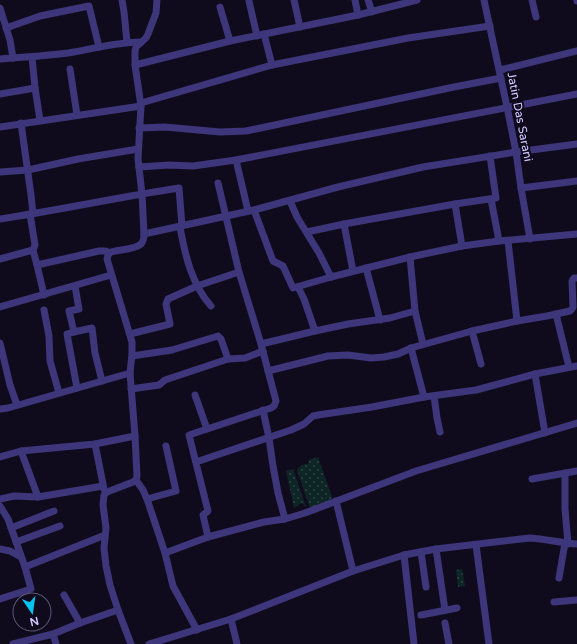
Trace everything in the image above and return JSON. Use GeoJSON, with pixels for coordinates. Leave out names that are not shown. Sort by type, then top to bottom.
{"type":"FeatureCollection","features":[{"type":"Feature","properties":{"kind":"street"},"geometry":{"type":"LineString","coordinates":[[122,0],[128,42]]}},
{"type":"Feature","properties":{"kind":"street"},"geometry":{"type":"LineString","coordinates":[[37,265],[99,251],[106,251],[109,253],[140,245],[143,242],[142,194],[138,149],[141,105],[135,65],[135,51],[136,47],[146,38],[150,29],[156,13],[157,0]]}},
{"type":"Feature","properties":{"kind":"street"},"geometry":{"type":"LineString","coordinates":[[294,0],[300,27]]}},
{"type":"Feature","properties":{"kind":"street"},"geometry":{"type":"LineString","coordinates":[[355,0],[358,15]]}},
{"type":"Feature","properties":{"kind":"street"},"geometry":{"type":"LineString","coordinates":[[368,0],[372,12]]}},
{"type":"Feature","properties":{"kind":"street"},"geometry":{"type":"LineString","coordinates":[[135,65],[230,41],[372,12],[417,0]]}},
{"type":"Feature","properties":{"kind":"street","name":"Jatin Das Sarani"},"geometry":{"type":"LineString","coordinates":[[484,0],[501,74],[516,152],[530,239]]}},
{"type":"Feature","properties":{"kind":"street"},"geometry":{"type":"LineString","coordinates":[[532,0],[536,17]]}},
{"type":"Feature","properties":{"kind":"street"},"geometry":{"type":"LineString","coordinates":[[249,1],[272,65]]}},
{"type":"Feature","properties":{"kind":"street"},"geometry":{"type":"LineString","coordinates":[[6,28],[40,16],[89,6],[98,47]]}},
{"type":"Feature","properties":{"kind":"street"},"geometry":{"type":"LineString","coordinates":[[220,7],[230,41]]}},
{"type":"Feature","properties":{"kind":"street"},"geometry":{"type":"LineString","coordinates":[[0,8],[10,40],[13,58]]}},
{"type":"Feature","properties":{"kind":"street"},"geometry":{"type":"LineString","coordinates":[[0,126],[141,105],[272,65],[408,38],[490,26]]}},
{"type":"Feature","properties":{"kind":"street"},"geometry":{"type":"LineString","coordinates":[[0,59],[69,53],[128,42],[141,42]]}},
{"type":"Feature","properties":{"kind":"street"},"geometry":{"type":"LineString","coordinates":[[139,128],[165,127],[220,132],[246,131],[454,86],[501,74],[577,51]]}},
{"type":"Feature","properties":{"kind":"street"},"geometry":{"type":"LineString","coordinates":[[32,57],[40,120]]}},
{"type":"Feature","properties":{"kind":"street"},"geometry":{"type":"LineString","coordinates":[[70,69],[77,115]]}},
{"type":"Feature","properties":{"kind":"street"},"geometry":{"type":"LineString","coordinates":[[0,94],[35,88]]}},
{"type":"Feature","properties":{"kind":"street"},"geometry":{"type":"LineString","coordinates":[[139,167],[164,165],[193,166],[236,160],[577,94]]}},
{"type":"Feature","properties":{"kind":"street"},"geometry":{"type":"LineString","coordinates":[[21,123],[28,170],[35,245],[33,250],[44,294]]}},
{"type":"Feature","properties":{"kind":"street"},"geometry":{"type":"LineString","coordinates":[[144,234],[251,211],[338,186],[423,167],[577,144]]}},
{"type":"Feature","properties":{"kind":"street"},"geometry":{"type":"LineString","coordinates":[[0,172],[28,170],[78,159],[138,149]]}},
{"type":"Feature","properties":{"kind":"street"},"geometry":{"type":"LineString","coordinates":[[306,232],[455,204],[496,198],[490,156]]}},
{"type":"Feature","properties":{"kind":"street"},"geometry":{"type":"LineString","coordinates":[[236,160],[251,211],[273,261],[282,266],[293,288],[410,257],[462,246],[577,234]]}},
{"type":"Feature","properties":{"kind":"street"},"geometry":{"type":"LineString","coordinates":[[521,188],[577,181]]}},
{"type":"Feature","properties":{"kind":"street"},"geometry":{"type":"LineString","coordinates":[[208,537],[203,514],[208,511],[189,435],[273,407],[276,403],[262,348],[239,272],[218,183]]}},
{"type":"Feature","properties":{"kind":"street"},"geometry":{"type":"LineString","coordinates":[[0,219],[179,188],[181,227],[187,258],[197,286],[211,306]]}},
{"type":"Feature","properties":{"kind":"street"},"geometry":{"type":"LineString","coordinates":[[491,199],[499,241]]}},
{"type":"Feature","properties":{"kind":"street"},"geometry":{"type":"LineString","coordinates":[[290,201],[296,216],[319,253],[331,277]]}},
{"type":"Feature","properties":{"kind":"street"},"geometry":{"type":"LineString","coordinates":[[455,204],[462,246]]}},
{"type":"Feature","properties":{"kind":"street"},"geometry":{"type":"LineString","coordinates":[[344,224],[353,272]]}},
{"type":"Feature","properties":{"kind":"street"},"geometry":{"type":"LineString","coordinates":[[508,241],[517,321]]}},
{"type":"Feature","properties":{"kind":"street"},"geometry":{"type":"LineString","coordinates":[[0,259],[33,250]]}},
{"type":"Feature","properties":{"kind":"street"},"geometry":{"type":"LineString","coordinates":[[109,253],[107,259],[111,275],[133,348],[130,374],[136,436],[136,480],[147,499],[165,553],[173,586],[197,630]]}},
{"type":"Feature","properties":{"kind":"street"},"geometry":{"type":"LineString","coordinates":[[410,257],[415,311],[423,344]]}},
{"type":"Feature","properties":{"kind":"street"},"geometry":{"type":"LineString","coordinates":[[366,268],[380,320]]}},
{"type":"Feature","properties":{"kind":"street"},"geometry":{"type":"LineString","coordinates":[[170,324],[166,304],[168,299],[197,286],[239,272]]}},
{"type":"Feature","properties":{"kind":"street"},"geometry":{"type":"LineString","coordinates":[[0,307],[111,275]]}},
{"type":"Feature","properties":{"kind":"street"},"geometry":{"type":"LineString","coordinates":[[268,371],[328,356],[348,355],[360,358],[377,358],[398,354],[423,344],[472,331],[570,311],[573,306],[572,282],[577,278]]}},
{"type":"Feature","properties":{"kind":"street"},"geometry":{"type":"LineString","coordinates":[[74,332],[69,311],[79,308],[75,286]]}},
{"type":"Feature","properties":{"kind":"street"},"geometry":{"type":"LineString","coordinates":[[298,287],[304,298],[315,330]]}},
{"type":"Feature","properties":{"kind":"street"},"geometry":{"type":"LineString","coordinates":[[44,310],[49,336],[50,361],[59,393]]}},
{"type":"Feature","properties":{"kind":"street"},"geometry":{"type":"LineString","coordinates":[[131,389],[160,385],[167,379],[228,359],[246,358],[262,348],[315,330],[380,320],[415,311]]}},
{"type":"Feature","properties":{"kind":"street"},"geometry":{"type":"LineString","coordinates":[[556,314],[569,367]]}},
{"type":"Feature","properties":{"kind":"street"},"geometry":{"type":"LineString","coordinates":[[130,334],[178,323]]}},
{"type":"Feature","properties":{"kind":"street"},"geometry":{"type":"LineString","coordinates":[[77,388],[67,334],[74,332],[92,328],[102,381]]}},
{"type":"Feature","properties":{"kind":"street"},"geometry":{"type":"LineString","coordinates":[[472,331],[481,364]]}},
{"type":"Feature","properties":{"kind":"street"},"geometry":{"type":"LineString","coordinates":[[132,356],[172,350],[218,336],[221,339],[228,359]]}},
{"type":"Feature","properties":{"kind":"street"},"geometry":{"type":"LineString","coordinates":[[0,343],[1,354],[17,405]]}},
{"type":"Feature","properties":{"kind":"street"},"geometry":{"type":"LineString","coordinates":[[411,348],[424,397]]}},
{"type":"Feature","properties":{"kind":"street"},"geometry":{"type":"LineString","coordinates":[[196,462],[299,427],[314,416],[424,397],[482,389],[535,374],[577,366]]}},
{"type":"Feature","properties":{"kind":"street"},"geometry":{"type":"LineString","coordinates":[[0,409],[130,374]]}},
{"type":"Feature","properties":{"kind":"street"},"geometry":{"type":"LineString","coordinates":[[535,374],[545,433]]}},
{"type":"Feature","properties":{"kind":"street"},"geometry":{"type":"LineString","coordinates":[[195,395],[207,429]]}},
{"type":"Feature","properties":{"kind":"street"},"geometry":{"type":"LineString","coordinates":[[434,396],[440,432]]}},
{"type":"Feature","properties":{"kind":"street"},"geometry":{"type":"LineString","coordinates":[[263,410],[273,466],[285,519]]}},
{"type":"Feature","properties":{"kind":"street"},"geometry":{"type":"LineString","coordinates":[[165,553],[208,537],[309,512],[416,471],[577,423]]}},
{"type":"Feature","properties":{"kind":"street"},"geometry":{"type":"LineString","coordinates":[[0,457],[21,451],[95,444],[136,436]]}},
{"type":"Feature","properties":{"kind":"street"},"geometry":{"type":"LineString","coordinates":[[95,444],[105,489],[103,499],[106,528],[104,548],[106,566],[110,585],[130,644]]}},
{"type":"Feature","properties":{"kind":"street"},"geometry":{"type":"LineString","coordinates":[[147,499],[176,491],[166,446]]}},
{"type":"Feature","properties":{"kind":"street"},"geometry":{"type":"LineString","coordinates":[[21,451],[38,497]]}},
{"type":"Feature","properties":{"kind":"street"},"geometry":{"type":"LineString","coordinates":[[532,479],[577,471]]}},
{"type":"Feature","properties":{"kind":"street"},"geometry":{"type":"LineString","coordinates":[[559,578],[566,543],[565,473]]}},
{"type":"Feature","properties":{"kind":"street"},"geometry":{"type":"LineString","coordinates":[[0,500],[14,496],[38,497],[105,489],[136,480]]}},
{"type":"Feature","properties":{"kind":"street"},"geometry":{"type":"LineString","coordinates":[[336,501],[353,571]]}},
{"type":"Feature","properties":{"kind":"street"},"geometry":{"type":"LineString","coordinates":[[0,506],[8,519],[31,589],[0,599]]}},
{"type":"Feature","properties":{"kind":"street"},"geometry":{"type":"LineString","coordinates":[[11,528],[54,511]]}},
{"type":"Feature","properties":{"kind":"street"},"geometry":{"type":"LineString","coordinates":[[16,542],[60,526]]}},
{"type":"Feature","properties":{"kind":"street"},"geometry":{"type":"LineString","coordinates":[[25,567],[105,535]]}},
{"type":"Feature","properties":{"kind":"street"},"geometry":{"type":"LineString","coordinates":[[149,644],[231,620],[353,571],[404,555],[436,549],[530,538],[577,544]]}},
{"type":"Feature","properties":{"kind":"street"},"geometry":{"type":"LineString","coordinates":[[476,545],[489,644]]}},
{"type":"Feature","properties":{"kind":"street"},"geometry":{"type":"LineString","coordinates":[[0,549],[10,551],[21,557]]}},
{"type":"Feature","properties":{"kind":"street"},"geometry":{"type":"LineString","coordinates":[[436,549],[445,610]]}},
{"type":"Feature","properties":{"kind":"street"},"geometry":{"type":"LineString","coordinates":[[421,552],[426,587]]}},
{"type":"Feature","properties":{"kind":"street"},"geometry":{"type":"LineString","coordinates":[[404,555],[414,644]]}},
{"type":"Feature","properties":{"kind":"street"},"geometry":{"type":"LineString","coordinates":[[64,595],[80,623]]}},
{"type":"Feature","properties":{"kind":"street"},"geometry":{"type":"LineString","coordinates":[[554,602],[577,600]]}},
{"type":"Feature","properties":{"kind":"street"},"geometry":{"type":"LineString","coordinates":[[421,615],[457,608]]}},
{"type":"Feature","properties":{"kind":"street"},"geometry":{"type":"LineString","coordinates":[[13,644],[53,634],[118,610]]}},
{"type":"Feature","properties":{"kind":"street"},"geometry":{"type":"LineString","coordinates":[[231,620],[237,644]]}},
{"type":"Feature","properties":{"kind":"street"},"geometry":{"type":"LineString","coordinates":[[445,624],[449,644]]}},
{"type":"Feature","properties":{"kind":"street"},"geometry":{"type":"LineString","coordinates":[[53,634],[56,644]]}},
{"type":"Feature","properties":{"kind":"green space"},"geometry":{"type":"Polygon","coordinates":[[[318,457],[333,500],[310,508],[297,470],[300,466],[309,463],[308,460],[318,457]]]}},
{"type":"Feature","properties":{"kind":"green space"},"geometry":{"type":"Polygon","coordinates":[[[293,469],[306,507],[302,503],[294,508],[286,471],[293,469]]]}},
{"type":"Feature","properties":{"kind":"green space"},"geometry":{"type":"Polygon","coordinates":[[[462,569],[465,586],[458,587],[456,570],[462,569]]]}}]}
